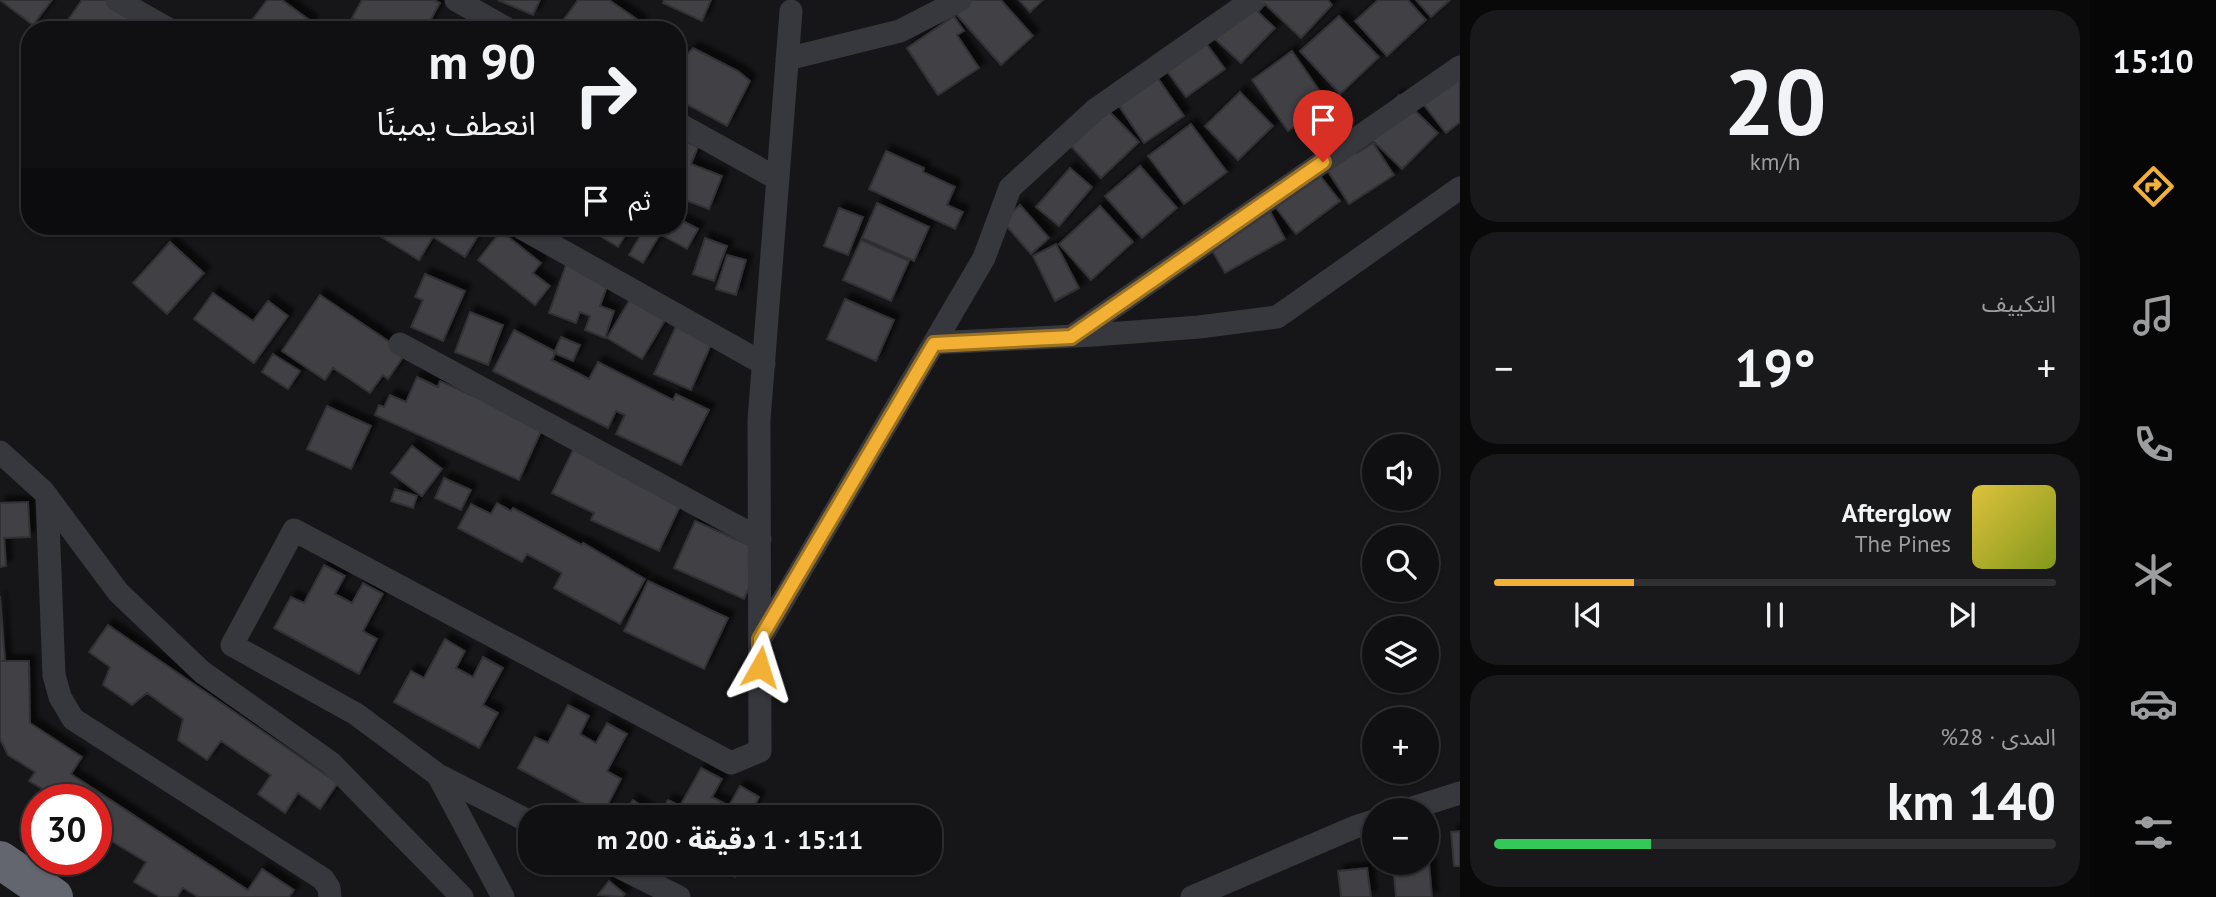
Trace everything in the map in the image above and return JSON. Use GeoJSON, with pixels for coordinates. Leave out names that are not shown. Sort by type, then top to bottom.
{"type":"FeatureCollection","features":[{"type":"Feature","properties":{"kind":"highway"},"geometry":{"type":"LineString","coordinates":[[0,860],[54,897]]}},
{"type":"Feature","properties":{"kind":"street"},"geometry":{"type":"LineString","coordinates":[[117,0],[154,21]]}},
{"type":"Feature","properties":{"kind":"street"},"geometry":{"type":"LineString","coordinates":[[456,0],[493,21]]}},
{"type":"Feature","properties":{"kind":"street"},"geometry":{"type":"LineString","coordinates":[[787,59],[900,31],[960,0]]}},
{"type":"Feature","properties":{"kind":"street"},"geometry":{"type":"LineString","coordinates":[[760,639],[984,258],[1010,188],[1095,110],[1252,0]]}},
{"type":"Feature","properties":{"kind":"street"},"geometry":{"type":"LineString","coordinates":[[518,816],[438,775],[356,714],[232,645],[294,530],[731,763],[760,751],[759,420],[787,59],[785,4]]}},
{"type":"Feature","properties":{"kind":"street"},"geometry":{"type":"LineString","coordinates":[[1071,337],[1460,67]]}},
{"type":"Feature","properties":{"kind":"street"},"geometry":{"type":"LineString","coordinates":[[686,128],[778,179]]}},
{"type":"Feature","properties":{"kind":"street"},"geometry":{"type":"LineString","coordinates":[[934,344],[1199,327],[1277,317],[1460,188]]}},
{"type":"Feature","properties":{"kind":"street"},"geometry":{"type":"LineString","coordinates":[[534,235],[764,364]]}},
{"type":"Feature","properties":{"kind":"street"},"geometry":{"type":"LineString","coordinates":[[400,344],[760,539]]}},
{"type":"Feature","properties":{"kind":"street"},"geometry":{"type":"LineString","coordinates":[[0,452],[47,496],[118,592],[202,672],[331,763],[462,897]]}},
{"type":"Feature","properties":{"kind":"street"},"geometry":{"type":"LineString","coordinates":[[47,496],[54,675],[60,697],[73,719],[323,879],[329,888],[330,897]]}},
{"type":"Feature","properties":{"kind":"street"},"geometry":{"type":"LineString","coordinates":[[438,775],[503,897]]}},
{"type":"Feature","properties":{"kind":"street"},"geometry":{"type":"LineString","coordinates":[[1439,800],[1460,793]]}},
{"type":"Feature","properties":{"kind":"street"},"geometry":{"type":"LineString","coordinates":[[1192,897],[1362,825]]}},
{"type":"Feature","properties":{"kind":"street"},"geometry":{"type":"LineString","coordinates":[[635,875],[679,897]]}},
{"type":"Feature","properties":{"kind":"building"},"geometry":{"type":"Polygon","coordinates":[[[0,0],[52,0],[36,21],[28,21],[0,0]]]}},
{"type":"Feature","properties":{"kind":"building"},"geometry":{"type":"Polygon","coordinates":[[[82,0],[115,0],[146,21],[67,21],[82,0]]]}},
{"type":"Feature","properties":{"kind":"building"},"geometry":{"type":"Polygon","coordinates":[[[267,0],[282,0],[311,21],[253,21],[267,0]]]}},
{"type":"Feature","properties":{"kind":"building"},"geometry":{"type":"Polygon","coordinates":[[[362,0],[434,0],[440,3],[430,21],[357,21],[352,18],[362,0]]]}},
{"type":"Feature","properties":{"kind":"building"},"geometry":{"type":"Polygon","coordinates":[[[498,0],[540,0],[533,15],[498,0]]]}},
{"type":"Feature","properties":{"kind":"building"},"geometry":{"type":"Polygon","coordinates":[[[578,0],[609,0],[640,21],[563,21],[578,0]]]}},
{"type":"Feature","properties":{"kind":"building"},"geometry":{"type":"Polygon","coordinates":[[[664,0],[711,0],[702,21],[663,3],[664,0]]]}},
{"type":"Feature","properties":{"kind":"building"},"geometry":{"type":"Polygon","coordinates":[[[972,0],[1001,0],[1033,36],[1001,65],[956,14],[972,0]]]}},
{"type":"Feature","properties":{"kind":"building"},"geometry":{"type":"Polygon","coordinates":[[[1019,0],[1043,0],[1030,12],[1019,0]]]}},
{"type":"Feature","properties":{"kind":"building"},"geometry":{"type":"Polygon","coordinates":[[[1253,0],[1328,0],[1332,5],[1301,38],[1265,4],[1258,12],[1275,28],[1241,63],[1215,39],[1253,0]]]}},
{"type":"Feature","properties":{"kind":"building"},"geometry":{"type":"Polygon","coordinates":[[[1378,0],[1408,0],[1426,20],[1387,56],[1355,21],[1378,0]]]}},
{"type":"Feature","properties":{"kind":"building"},"geometry":{"type":"Polygon","coordinates":[[[1416,0],[1450,0],[1431,17],[1416,0]]]}},
{"type":"Feature","properties":{"kind":"building"},"geometry":{"type":"Polygon","coordinates":[[[473,14],[481,21],[467,21],[473,14]]]}},
{"type":"Feature","properties":{"kind":"building"},"geometry":{"type":"Polygon","coordinates":[[[954,16],[964,31],[957,35],[979,68],[938,95],[907,48],[954,16]]]}},
{"type":"Feature","properties":{"kind":"building"},"geometry":{"type":"Polygon","coordinates":[[[1339,16],[1379,57],[1340,94],[1300,51],[1339,16]]]}},
{"type":"Feature","properties":{"kind":"building"},"geometry":{"type":"Polygon","coordinates":[[[1200,35],[1225,69],[1186,97],[1161,63],[1200,35]]]}},
{"type":"Feature","properties":{"kind":"building"},"geometry":{"type":"Polygon","coordinates":[[[693,48],[738,71],[750,81],[727,126],[686,104],[686,55],[693,48]]]}},
{"type":"Feature","properties":{"kind":"building"},"geometry":{"type":"Polygon","coordinates":[[[1292,51],[1328,103],[1288,131],[1252,80],[1292,51]]]}},
{"type":"Feature","properties":{"kind":"building"},"geometry":{"type":"Polygon","coordinates":[[[1460,68],[1460,122],[1446,133],[1417,96],[1460,68]]]}},
{"type":"Feature","properties":{"kind":"building"},"geometry":{"type":"Polygon","coordinates":[[[1155,74],[1184,116],[1144,143],[1115,100],[1155,74]]]}},
{"type":"Feature","properties":{"kind":"building"},"geometry":{"type":"Polygon","coordinates":[[[1240,92],[1273,126],[1238,160],[1205,126],[1240,92]]]}},
{"type":"Feature","properties":{"kind":"building"},"geometry":{"type":"Polygon","coordinates":[[[1399,95],[1438,133],[1402,169],[1364,132],[1399,95]]]}},
{"type":"Feature","properties":{"kind":"building"},"geometry":{"type":"Polygon","coordinates":[[[1104,106],[1139,142],[1101,178],[1067,142],[1104,106]]]}},
{"type":"Feature","properties":{"kind":"building"},"geometry":{"type":"Polygon","coordinates":[[[1191,124],[1227,172],[1184,204],[1148,156],[1191,124]]]}},
{"type":"Feature","properties":{"kind":"building"},"geometry":{"type":"Polygon","coordinates":[[[686,142],[698,147],[691,164],[722,176],[709,209],[686,200],[686,142]]]}},
{"type":"Feature","properties":{"kind":"building"},"geometry":{"type":"Polygon","coordinates":[[[1373,143],[1394,175],[1349,204],[1322,162],[1351,144],[1357,153],[1373,143]]]}},
{"type":"Feature","properties":{"kind":"building"},"geometry":{"type":"Polygon","coordinates":[[[886,151],[924,168],[923,172],[955,187],[947,205],[963,212],[955,229],[869,189],[886,151]]]}},
{"type":"Feature","properties":{"kind":"building"},"geometry":{"type":"Polygon","coordinates":[[[1310,163],[1340,201],[1296,234],[1267,196],[1310,163]]]}},
{"type":"Feature","properties":{"kind":"building"},"geometry":{"type":"Polygon","coordinates":[[[1140,166],[1177,208],[1142,238],[1105,196],[1140,166]]]}},
{"type":"Feature","properties":{"kind":"building"},"geometry":{"type":"Polygon","coordinates":[[[1070,168],[1092,187],[1059,226],[1036,207],[1070,168]]]}},
{"type":"Feature","properties":{"kind":"building"},"geometry":{"type":"Polygon","coordinates":[[[877,203],[929,227],[914,261],[862,238],[877,203]]]}},
{"type":"Feature","properties":{"kind":"building"},"geometry":{"type":"Polygon","coordinates":[[[1266,204],[1285,239],[1225,273],[1205,238],[1266,204]]]}},
{"type":"Feature","properties":{"kind":"building"},"geometry":{"type":"Polygon","coordinates":[[[1020,205],[1049,238],[1031,254],[1002,221],[1020,205]]]}},
{"type":"Feature","properties":{"kind":"building"},"geometry":{"type":"Polygon","coordinates":[[[1100,206],[1133,242],[1091,280],[1059,244],[1100,206]]]}},
{"type":"Feature","properties":{"kind":"building"},"geometry":{"type":"Polygon","coordinates":[[[839,208],[863,217],[848,255],[824,246],[839,208]]]}},
{"type":"Feature","properties":{"kind":"building"},"geometry":{"type":"Polygon","coordinates":[[[686,223],[698,229],[687,249],[662,235],[686,235],[686,223]]]}},
{"type":"Feature","properties":{"kind":"building"},"geometry":{"type":"Polygon","coordinates":[[[378,235],[478,235],[465,257],[433,237],[419,260],[378,235]]]}},
{"type":"Feature","properties":{"kind":"building"},"geometry":{"type":"Polygon","coordinates":[[[498,235],[506,235],[541,263],[533,273],[550,286],[535,305],[478,260],[498,235]]]}},
{"type":"Feature","properties":{"kind":"building"},"geometry":{"type":"Polygon","coordinates":[[[598,235],[625,235],[618,247],[598,235]]]}},
{"type":"Feature","properties":{"kind":"building"},"geometry":{"type":"Polygon","coordinates":[[[641,235],[659,235],[643,263],[629,255],[641,235]]]}},
{"type":"Feature","properties":{"kind":"building"},"geometry":{"type":"Polygon","coordinates":[[[705,238],[727,246],[714,281],[693,274],[705,238]]]}},
{"type":"Feature","properties":{"kind":"building"},"geometry":{"type":"Polygon","coordinates":[[[861,240],[909,261],[891,301],[843,280],[861,240]]]}},
{"type":"Feature","properties":{"kind":"building"},"geometry":{"type":"Polygon","coordinates":[[[170,242],[204,273],[167,314],[133,283],[170,242]]]}},
{"type":"Feature","properties":{"kind":"building"},"geometry":{"type":"Polygon","coordinates":[[[1056,244],[1079,288],[1055,301],[1033,256],[1056,244]]]}},
{"type":"Feature","properties":{"kind":"building"},"geometry":{"type":"Polygon","coordinates":[[[727,255],[746,260],[736,295],[716,289],[727,255]]]}},
{"type":"Feature","properties":{"kind":"building"},"geometry":{"type":"Polygon","coordinates":[[[567,262],[610,278],[600,306],[614,311],[605,338],[585,330],[590,316],[580,312],[576,323],[549,313],[567,262]]]}},
{"type":"Feature","properties":{"kind":"building"},"geometry":{"type":"Polygon","coordinates":[[[425,274],[465,291],[443,341],[411,327],[423,300],[415,297],[425,274]]]}},
{"type":"Feature","properties":{"kind":"building"},"geometry":{"type":"Polygon","coordinates":[[[635,291],[670,312],[642,359],[607,338],[635,291]]]}},
{"type":"Feature","properties":{"kind":"building"},"geometry":{"type":"Polygon","coordinates":[[[213,293],[253,321],[268,301],[288,316],[254,363],[194,319],[213,293]]]}},
{"type":"Feature","properties":{"kind":"building"},"geometry":{"type":"Polygon","coordinates":[[[320,295],[406,353],[388,379],[383,375],[370,393],[333,368],[325,380],[282,351],[320,295]]]}},
{"type":"Feature","properties":{"kind":"building"},"geometry":{"type":"Polygon","coordinates":[[[845,299],[894,320],[876,361],[827,339],[845,299]]]}},
{"type":"Feature","properties":{"kind":"building"},"geometry":{"type":"Polygon","coordinates":[[[470,312],[503,325],[488,365],[455,352],[470,312]]]}},
{"type":"Feature","properties":{"kind":"building"},"geometry":{"type":"Polygon","coordinates":[[[677,324],[713,340],[691,390],[654,374],[677,324]]]}},
{"type":"Feature","properties":{"kind":"building"},"geometry":{"type":"Polygon","coordinates":[[[514,330],[556,352],[552,360],[589,379],[598,362],[673,400],[676,394],[709,410],[681,465],[616,434],[625,415],[616,411],[608,428],[493,371],[514,330]]]}},
{"type":"Feature","properties":{"kind":"building"},"geometry":{"type":"Polygon","coordinates":[[[561,337],[580,345],[573,361],[554,353],[561,337]]]}},
{"type":"Feature","properties":{"kind":"building"},"geometry":{"type":"Polygon","coordinates":[[[273,354],[300,371],[288,389],[262,372],[273,354]]]}},
{"type":"Feature","properties":{"kind":"building"},"geometry":{"type":"Polygon","coordinates":[[[417,377],[438,387],[440,381],[543,427],[519,480],[375,415],[379,405],[384,407],[390,395],[406,402],[417,377]]]}},
{"type":"Feature","properties":{"kind":"building"},"geometry":{"type":"Polygon","coordinates":[[[327,406],[371,426],[351,469],[307,449],[327,406]]]}},
{"type":"Feature","properties":{"kind":"building"},"geometry":{"type":"Polygon","coordinates":[[[576,444],[683,500],[659,551],[591,520],[594,513],[552,493],[576,444]]]}},
{"type":"Feature","properties":{"kind":"building"},"geometry":{"type":"Polygon","coordinates":[[[412,446],[442,469],[422,496],[391,473],[412,446]]]}},
{"type":"Feature","properties":{"kind":"building"},"geometry":{"type":"Polygon","coordinates":[[[444,478],[471,490],[461,510],[435,498],[444,478]]]}},
{"type":"Feature","properties":{"kind":"building"},"geometry":{"type":"Polygon","coordinates":[[[395,489],[417,496],[413,508],[391,501],[395,489]]]}},
{"type":"Feature","properties":{"kind":"building"},"geometry":{"type":"Polygon","coordinates":[[[28,502],[30,537],[4,538],[6,566],[0,567],[0,503],[28,502]]]}},
{"type":"Feature","properties":{"kind":"building"},"geometry":{"type":"Polygon","coordinates":[[[497,503],[511,511],[513,508],[582,545],[583,543],[645,579],[620,624],[554,588],[562,573],[527,554],[522,562],[458,528],[471,504],[491,514],[497,503]]]}},
{"type":"Feature","properties":{"kind":"building"},"geometry":{"type":"Polygon","coordinates":[[[695,521],[765,552],[744,599],[674,568],[695,521]]]}},
{"type":"Feature","properties":{"kind":"building"},"geometry":{"type":"Polygon","coordinates":[[[324,565],[345,576],[335,594],[352,603],[363,583],[383,594],[363,631],[377,639],[359,674],[274,628],[291,597],[304,603],[324,565]]]}},
{"type":"Feature","properties":{"kind":"building"},"geometry":{"type":"Polygon","coordinates":[[[648,581],[728,618],[704,669],[624,631],[648,581]]]}},
{"type":"Feature","properties":{"kind":"building"},"geometry":{"type":"Polygon","coordinates":[[[0,596],[5,661],[0,661],[0,596]]]}},
{"type":"Feature","properties":{"kind":"building"},"geometry":{"type":"Polygon","coordinates":[[[108,625],[338,783],[320,809],[298,793],[285,813],[258,794],[271,775],[221,741],[207,760],[178,740],[183,719],[147,693],[132,705],[103,685],[110,667],[89,652],[108,625]]]}},
{"type":"Feature","properties":{"kind":"building"},"geometry":{"type":"Polygon","coordinates":[[[445,639],[465,651],[456,668],[473,677],[483,657],[503,668],[483,705],[498,713],[479,748],[394,702],[411,671],[424,678],[445,639]]]}},
{"type":"Feature","properties":{"kind":"building"},"geometry":{"type":"Polygon","coordinates":[[[0,661],[29,661],[30,723],[82,757],[71,774],[86,784],[34,784],[29,781],[35,772],[8,755],[0,739],[0,661]]]}},
{"type":"Feature","properties":{"kind":"building"},"geometry":{"type":"Polygon","coordinates":[[[568,705],[589,716],[580,734],[596,743],[607,723],[627,734],[607,771],[621,779],[608,805],[586,805],[518,768],[535,737],[548,743],[568,705]]]}},
{"type":"Feature","properties":{"kind":"building"},"geometry":{"type":"Polygon","coordinates":[[[701,768],[722,779],[712,797],[727,805],[681,805],[701,768]]]}},
{"type":"Feature","properties":{"kind":"building"},"geometry":{"type":"Polygon","coordinates":[[[740,786],[759,797],[755,805],[730,805],[740,786]]]}},
{"type":"Feature","properties":{"kind":"building"},"geometry":{"type":"Polygon","coordinates":[[[668,800],[678,805],[665,805],[668,800]]]}},
{"type":"Feature","properties":{"kind":"building"},"geometry":{"type":"Polygon","coordinates":[[[112,801],[248,890],[262,869],[294,890],[289,897],[198,897],[183,888],[177,897],[160,897],[134,882],[146,862],[112,841],[112,801]]]}},
{"type":"Feature","properties":{"kind":"building"},"geometry":{"type":"Polygon","coordinates":[[[1460,831],[1460,866],[1454,866],[1451,832],[1460,831]]]}},
{"type":"Feature","properties":{"kind":"building"},"geometry":{"type":"Polygon","coordinates":[[[1362,869],[1362,875],[1368,875],[1371,897],[1341,897],[1338,871],[1362,869]]]}},
{"type":"Feature","properties":{"kind":"building"},"geometry":{"type":"Polygon","coordinates":[[[1394,875],[1430,875],[1432,897],[1396,897],[1394,875]]]}},
{"type":"Feature","properties":{"kind":"building"},"geometry":{"type":"Polygon","coordinates":[[[609,881],[625,894],[622,897],[598,895],[609,881]]]}},
{"type":"Feature","properties":{"kind":"route"},"geometry":{"type":"LineString","coordinates":[[760,667],[760,639],[934,344],[1071,337],[1323,162]]}}]}
